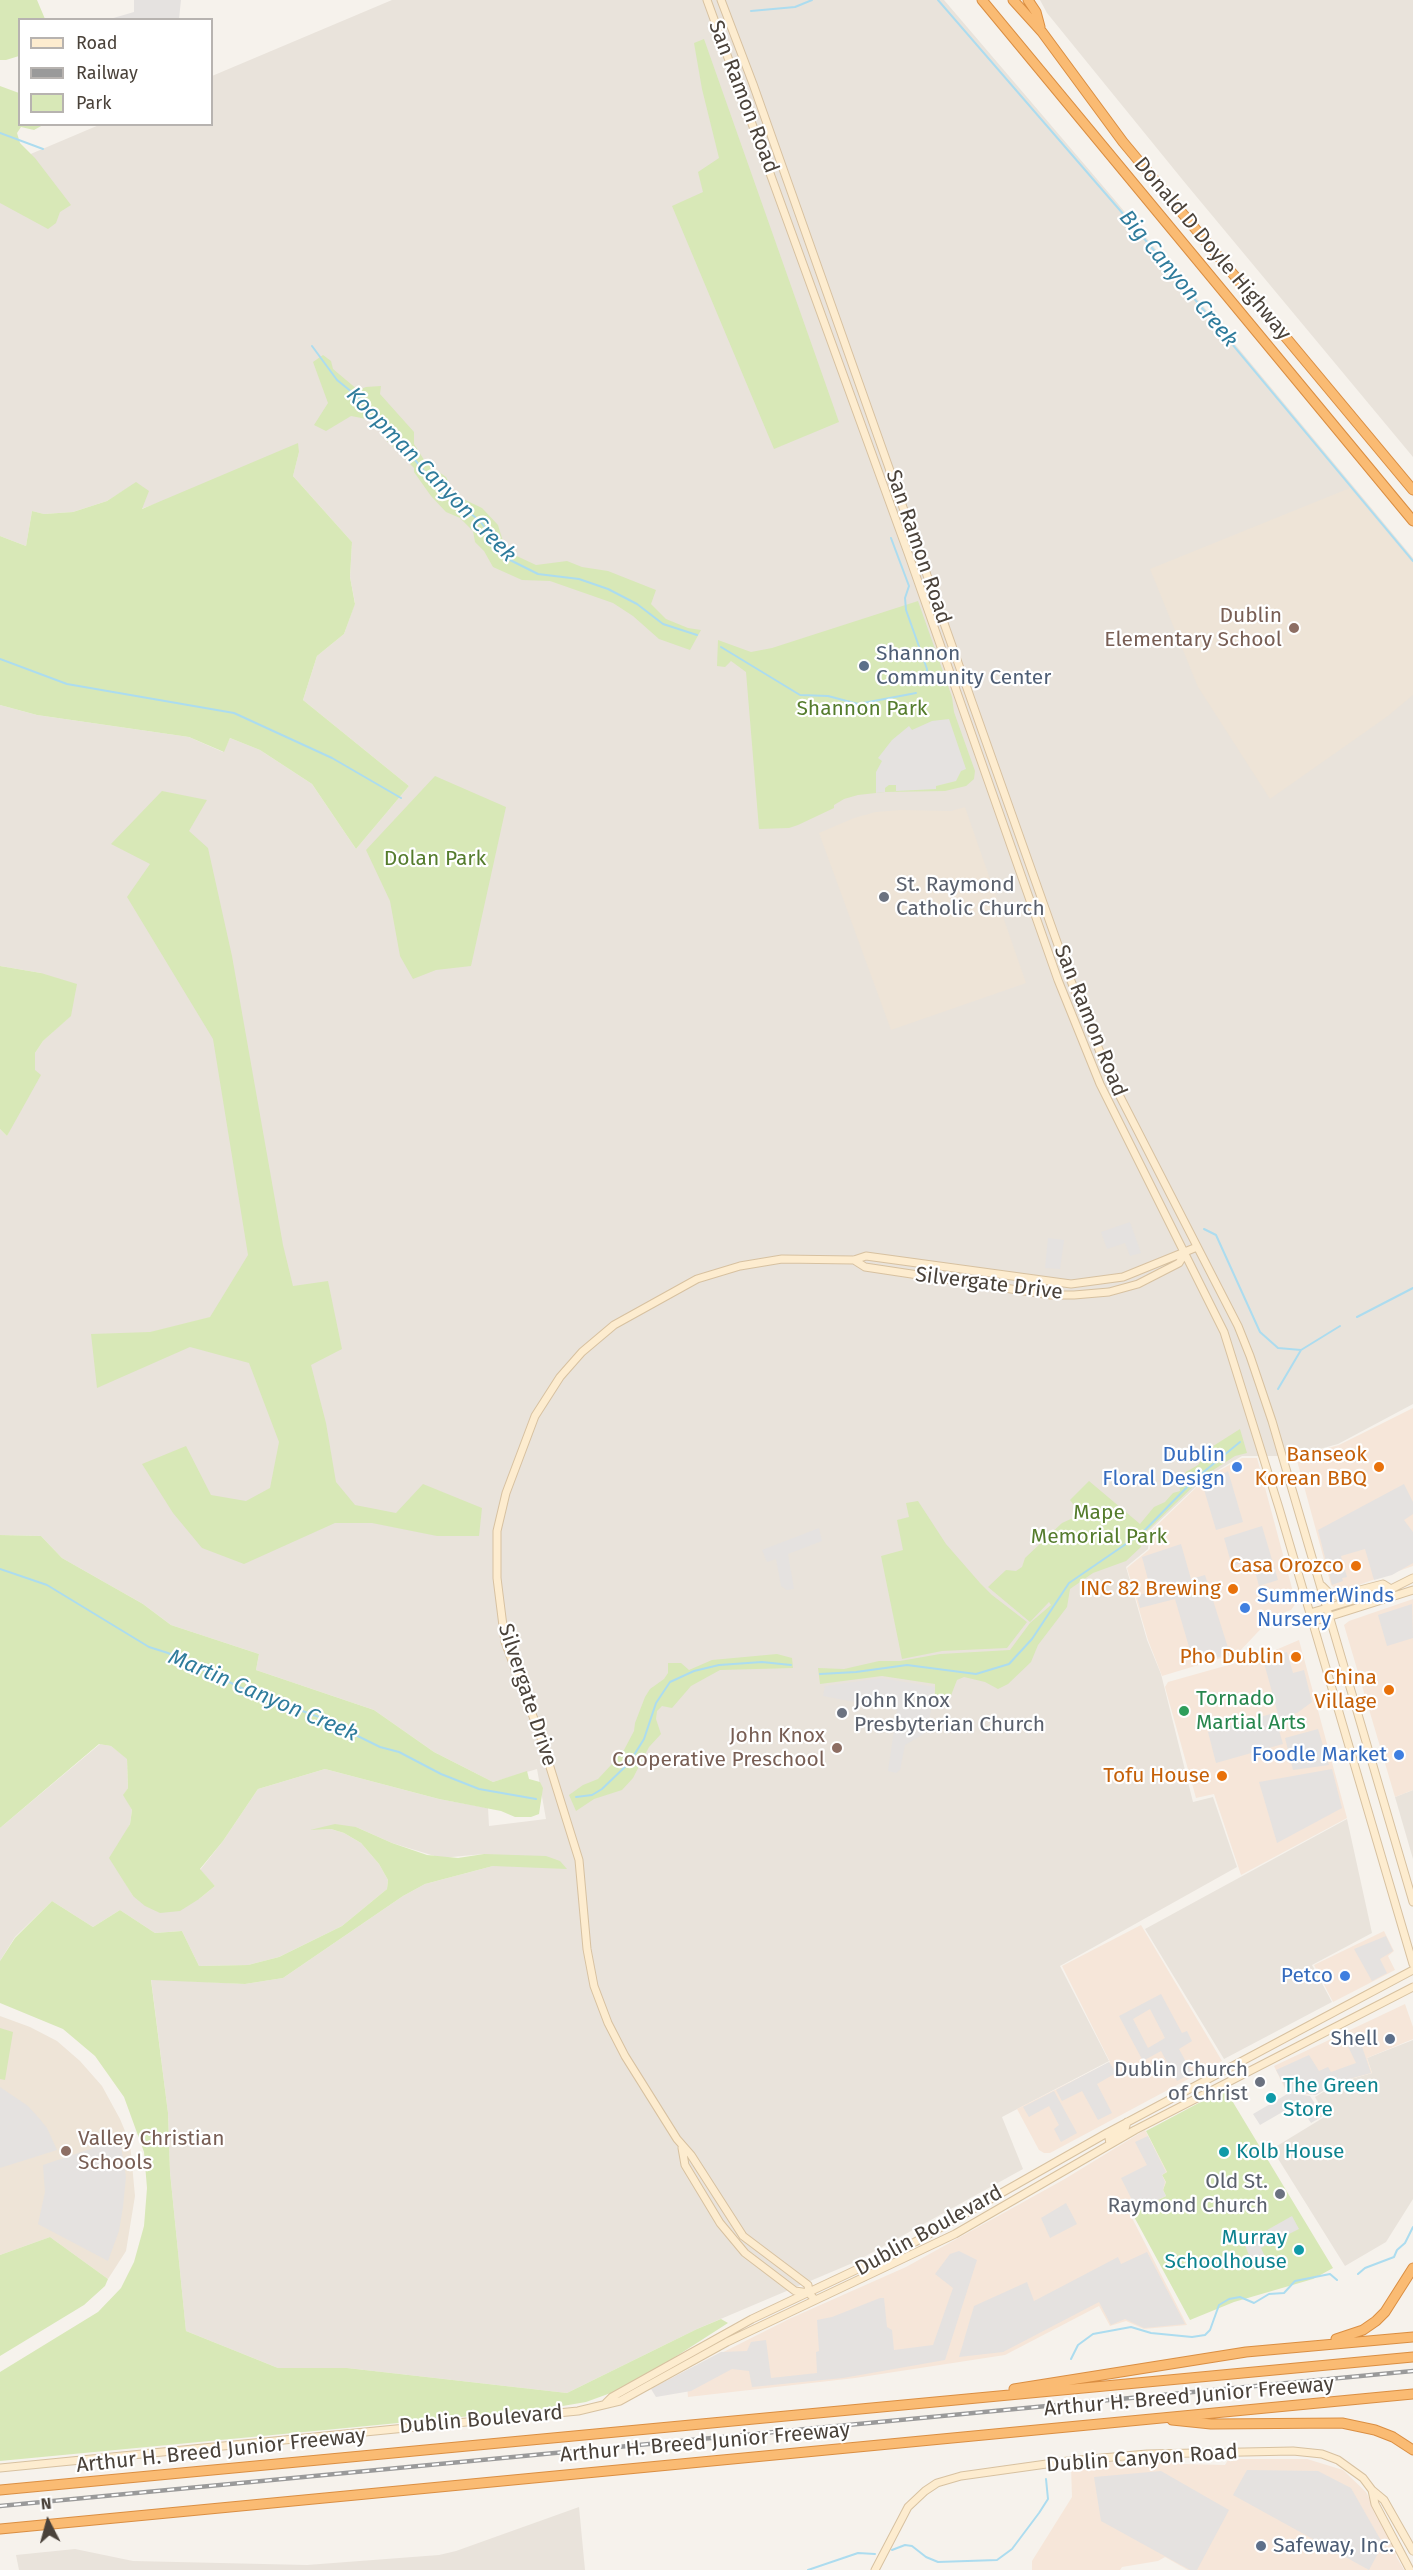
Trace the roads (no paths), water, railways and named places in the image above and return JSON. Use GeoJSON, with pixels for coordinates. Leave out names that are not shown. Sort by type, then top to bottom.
{"type":"FeatureCollection","features":[{"type":"Feature","properties":{"kind":"highway","name":"Donald D Doyle Highway"},"geometry":{"type":"LineString","coordinates":[[982,0],[1413,521]]}},
{"type":"Feature","properties":{"kind":"highway","name":"Donald D Doyle Highway"},"geometry":{"type":"LineString","coordinates":[[1013,0],[1042,32],[1123,142],[1413,490]]}},
{"type":"Feature","properties":{"kind":"highway"},"geometry":{"type":"LineString","coordinates":[[1028,0],[1036,12],[1042,32]]}},
{"type":"Feature","properties":{"kind":"highway"},"geometry":{"type":"LineString","coordinates":[[1309,2346],[1349,2336],[1376,2321],[1385,2312],[1413,2268]]}},
{"type":"Feature","properties":{"kind":"highway"},"geometry":{"type":"LineString","coordinates":[[993,2395],[1042,2383],[1246,2352],[1413,2337]]}},
{"type":"Feature","properties":{"kind":"highway","name":"Arthur H. Breed Junior Freeway"},"geometry":{"type":"LineString","coordinates":[[0,2490],[1413,2357]]}},
{"type":"Feature","properties":{"kind":"highway","name":"Arthur H. Breed Junior Freeway"},"geometry":{"type":"LineString","coordinates":[[0,2529],[1413,2394]]}},
{"type":"Feature","properties":{"kind":"highway"},"geometry":{"type":"LineString","coordinates":[[1160,2418],[1210,2424],[1349,2424],[1393,2437],[1413,2450]]}},
{"type":"Feature","properties":{"kind":"street","name":"San Ramon Road"},"geometry":{"type":"LineString","coordinates":[[707,0],[908,553],[1058,980],[1100,1084],[1217,1316],[1229,1345],[1413,1964]]}},
{"type":"Feature","properties":{"kind":"street","name":"San Ramon Road"},"geometry":{"type":"LineString","coordinates":[[721,0],[753,84],[1069,976],[1111,1079],[1238,1326],[1250,1356],[1272,1421],[1413,1902]]}},
{"type":"Feature","properties":{"kind":"street"},"geometry":{"type":"LineString","coordinates":[[1168,1258],[1174,1247],[1176,1236]]}},
{"type":"Feature","properties":{"kind":"street","name":"Silvergate Drive"},"geometry":{"type":"LineString","coordinates":[[809,2293],[795,2291],[745,2253],[720,2223],[685,2165],[682,2148],[625,2056],[608,2023],[594,1986],[587,1949],[579,1860],[540,1734],[514,1670],[506,1642],[497,1578],[497,1531],[506,1493],[535,1416],[560,1377],[582,1352],[614,1324],[697,1279],[740,1266],[802,1258],[854,1260],[866,1256],[1071,1284],[1123,1277],[1197,1247]]}},
{"type":"Feature","properties":{"kind":"street","name":"Silvergate Drive"},"geometry":{"type":"LineString","coordinates":[[854,1260],[865,1267],[875,1269],[1051,1295],[1074,1295],[1109,1292],[1138,1284],[1179,1263],[1185,1253]]}},
{"type":"Feature","properties":{"kind":"street"},"geometry":{"type":"LineString","coordinates":[[1310,1613],[1391,1588],[1413,1578]]}},
{"type":"Feature","properties":{"kind":"street"},"geometry":{"type":"LineString","coordinates":[[1320,1584],[1329,1593],[1337,1596],[1383,1584],[1391,1588]]}},
{"type":"Feature","properties":{"kind":"street"},"geometry":{"type":"LineString","coordinates":[[1312,1622],[1413,1590]]}},
{"type":"Feature","properties":{"kind":"street","name":"Dublin Boulevard"},"geometry":{"type":"LineString","coordinates":[[604,2405],[612,2397],[714,2340],[915,2242],[1127,2122],[1413,1970]]}},
{"type":"Feature","properties":{"kind":"street","name":"Dublin Boulevard"},"geometry":{"type":"LineString","coordinates":[[0,2468],[578,2411],[620,2401],[727,2342],[955,2234],[1110,2144],[1413,1987]]}},
{"type":"Feature","properties":{"kind":"street","name":"Dublin Boulevard"},"geometry":{"type":"LineString","coordinates":[[1110,2144],[1109,2138],[1125,2129],[1127,2122]]}},
{"type":"Feature","properties":{"kind":"street","name":"Silvergate Drive"},"geometry":{"type":"LineString","coordinates":[[682,2148],[692,2155],[743,2236],[808,2285],[809,2293],[815,2300]]}},
{"type":"Feature","properties":{"kind":"street","name":"Dublin Canyon Road"},"geometry":{"type":"LineString","coordinates":[[875,2570],[908,2507],[933,2486],[961,2476],[1090,2458],[1147,2454],[1293,2451],[1322,2454],[1338,2460],[1363,2478],[1384,2500],[1413,2551]]}},
{"type":"Feature","properties":{"kind":"street","name":"Dublin Canyon Road"},"geometry":{"type":"LineString","coordinates":[[1372,2490],[1375,2504],[1410,2570]]}},
{"type":"Feature","properties":{"kind":"waterway","name":"Big Canyon Creek"},"geometry":{"type":"LineString","coordinates":[[751,11],[795,7],[812,0]]}},
{"type":"Feature","properties":{"kind":"waterway","name":"Big Canyon Creek"},"geometry":{"type":"LineString","coordinates":[[938,0],[1137,230],[1413,561]]}},
{"type":"Feature","properties":{"kind":"waterway","name":"Koopman Canyon Creek"},"geometry":{"type":"LineString","coordinates":[[0,133],[43,149]]}},
{"type":"Feature","properties":{"kind":"waterway","name":"Koopman Canyon Creek"},"geometry":{"type":"LineString","coordinates":[[312,346],[337,380],[374,410],[438,488],[480,521],[508,559],[538,574],[579,579],[608,589],[637,604],[663,624],[697,635]]}},
{"type":"Feature","properties":{"kind":"waterway","name":"Koopman Canyon Creek"},"geometry":{"type":"LineString","coordinates":[[891,538],[909,586],[905,598],[906,610],[927,669],[925,683]]}},
{"type":"Feature","properties":{"kind":"waterway","name":"Koopman Canyon Creek"},"geometry":{"type":"LineString","coordinates":[[721,647],[800,695],[828,696],[858,704],[916,693]]}},
{"type":"Feature","properties":{"kind":"waterway"},"geometry":{"type":"LineString","coordinates":[[0,659],[67,684],[234,713],[332,758],[401,798]]}},
{"type":"Feature","properties":{"kind":"waterway"},"geometry":{"type":"LineString","coordinates":[[1204,1229],[1216,1235],[1260,1332],[1278,1348],[1301,1350]]}},
{"type":"Feature","properties":{"kind":"waterway"},"geometry":{"type":"LineString","coordinates":[[1357,1317],[1413,1288]]}},
{"type":"Feature","properties":{"kind":"waterway","name":"Martin Canyon Creek"},"geometry":{"type":"LineString","coordinates":[[1278,1389],[1301,1350],[1340,1326]]}},
{"type":"Feature","properties":{"kind":"waterway","name":"Martin Canyon Creek"},"geometry":{"type":"LineString","coordinates":[[820,1674],[907,1665],[976,1674],[1009,1664],[1032,1639],[1069,1583],[1142,1533],[1195,1479],[1240,1442]]}},
{"type":"Feature","properties":{"kind":"waterway","name":"Martin Canyon Creek"},"geometry":{"type":"LineString","coordinates":[[0,1569],[47,1585],[149,1647],[168,1653],[250,1692],[319,1717],[380,1747],[399,1752],[441,1774],[479,1789],[536,1799]]}},
{"type":"Feature","properties":{"kind":"waterway","name":"Martin Canyon Creek"},"geometry":{"type":"LineString","coordinates":[[576,1797],[592,1795],[602,1789],[629,1763],[644,1739],[656,1703],[670,1682],[694,1671],[719,1665],[762,1662],[791,1665]]}},
{"type":"Feature","properties":{"kind":"waterway"},"geometry":{"type":"LineString","coordinates":[[1358,2274],[1365,2268],[1394,2257],[1397,2250],[1405,2243],[1413,2227]]}},
{"type":"Feature","properties":{"kind":"waterway"},"geometry":{"type":"LineString","coordinates":[[1071,2359],[1078,2345],[1093,2334],[1131,2327],[1151,2333],[1192,2337],[1205,2335],[1210,2330],[1219,2305],[1229,2299],[1240,2297],[1254,2303],[1269,2294],[1284,2293],[1295,2281],[1330,2274],[1337,2280]]}},
{"type":"Feature","properties":{"kind":"waterway"},"geometry":{"type":"LineString","coordinates":[[892,2550],[905,2545],[912,2546],[926,2557],[938,2562],[997,2560],[1012,2549],[1048,2499],[1046,2479]]}},
{"type":"Feature","properties":{"kind":"waterway"},"geometry":{"type":"LineString","coordinates":[[808,2570],[858,2553],[875,2554]]}},
{"type":"Feature","properties":{"kind":"railway"},"geometry":{"type":"LineString","coordinates":[[0,2506],[1413,2371]]}},
{"type":"Feature","properties":{"kind":"place","name":"Dublin Elementary School"},"geometry":{"type":"Point","coordinates":[1294,628]}},
{"type":"Feature","properties":{"kind":"place","name":"Shannon Community Center"},"geometry":{"type":"Point","coordinates":[864,666]}},
{"type":"Feature","properties":{"kind":"place","name":"St. Raymond Catholic Church"},"geometry":{"type":"Point","coordinates":[884,897]}},
{"type":"Feature","properties":{"kind":"place","name":"Dublin Floral Design"},"geometry":{"type":"Point","coordinates":[1237,1467]}},
{"type":"Feature","properties":{"kind":"place","name":"Banseok Korean BBQ"},"geometry":{"type":"Point","coordinates":[1379,1467]}},
{"type":"Feature","properties":{"kind":"place","name":"Casa Orozco"},"geometry":{"type":"Point","coordinates":[1356,1566]}},
{"type":"Feature","properties":{"kind":"place","name":"INC 82 Brewing"},"geometry":{"type":"Point","coordinates":[1233,1589]}},
{"type":"Feature","properties":{"kind":"place","name":"SummerWinds Nursery"},"geometry":{"type":"Point","coordinates":[1245,1608]}},
{"type":"Feature","properties":{"kind":"place","name":"Pho Dublin"},"geometry":{"type":"Point","coordinates":[1296,1657]}},
{"type":"Feature","properties":{"kind":"place","name":"China Village"},"geometry":{"type":"Point","coordinates":[1389,1690]}},
{"type":"Feature","properties":{"kind":"place","name":"Tornado Martial Arts"},"geometry":{"type":"Point","coordinates":[1184,1711]}},
{"type":"Feature","properties":{"kind":"place","name":"John Knox Presbyterian Church"},"geometry":{"type":"Point","coordinates":[842,1713]}},
{"type":"Feature","properties":{"kind":"place","name":"John Knox Cooperative Preschool"},"geometry":{"type":"Point","coordinates":[837,1748]}},
{"type":"Feature","properties":{"kind":"place","name":"Foodle Market"},"geometry":{"type":"Point","coordinates":[1399,1755]}},
{"type":"Feature","properties":{"kind":"place","name":"Tofu House"},"geometry":{"type":"Point","coordinates":[1222,1776]}},
{"type":"Feature","properties":{"kind":"place","name":"Petco"},"geometry":{"type":"Point","coordinates":[1345,1976]}},
{"type":"Feature","properties":{"kind":"place","name":"Shell"},"geometry":{"type":"Point","coordinates":[1390,2039]}},
{"type":"Feature","properties":{"kind":"place","name":"Dublin Church of Christ"},"geometry":{"type":"Point","coordinates":[1260,2082]}},
{"type":"Feature","properties":{"kind":"place","name":"The Green Store"},"geometry":{"type":"Point","coordinates":[1271,2098]}},
{"type":"Feature","properties":{"kind":"place","name":"Valley Christian Schools"},"geometry":{"type":"Point","coordinates":[66,2151]}},
{"type":"Feature","properties":{"kind":"place","name":"Kolb House"},"geometry":{"type":"Point","coordinates":[1224,2152]}},
{"type":"Feature","properties":{"kind":"place","name":"Old St. Raymond Church"},"geometry":{"type":"Point","coordinates":[1280,2194]}},
{"type":"Feature","properties":{"kind":"place","name":"Murray Schoolhouse"},"geometry":{"type":"Point","coordinates":[1299,2250]}},
{"type":"Feature","properties":{"kind":"place","name":"Safeway, Inc."},"geometry":{"type":"Point","coordinates":[1261,2546]}},
{"type":"Feature","properties":{"kind":"park label","name":"Shannon Park"},"geometry":{"type":"Point","coordinates":[862,709]}},
{"type":"Feature","properties":{"kind":"park label","name":"Dolan Park"},"geometry":{"type":"Point","coordinates":[435,859]}},
{"type":"Feature","properties":{"kind":"park label","name":"Mape Memorial Park"},"geometry":{"type":"Point","coordinates":[1099,1525]}}]}
